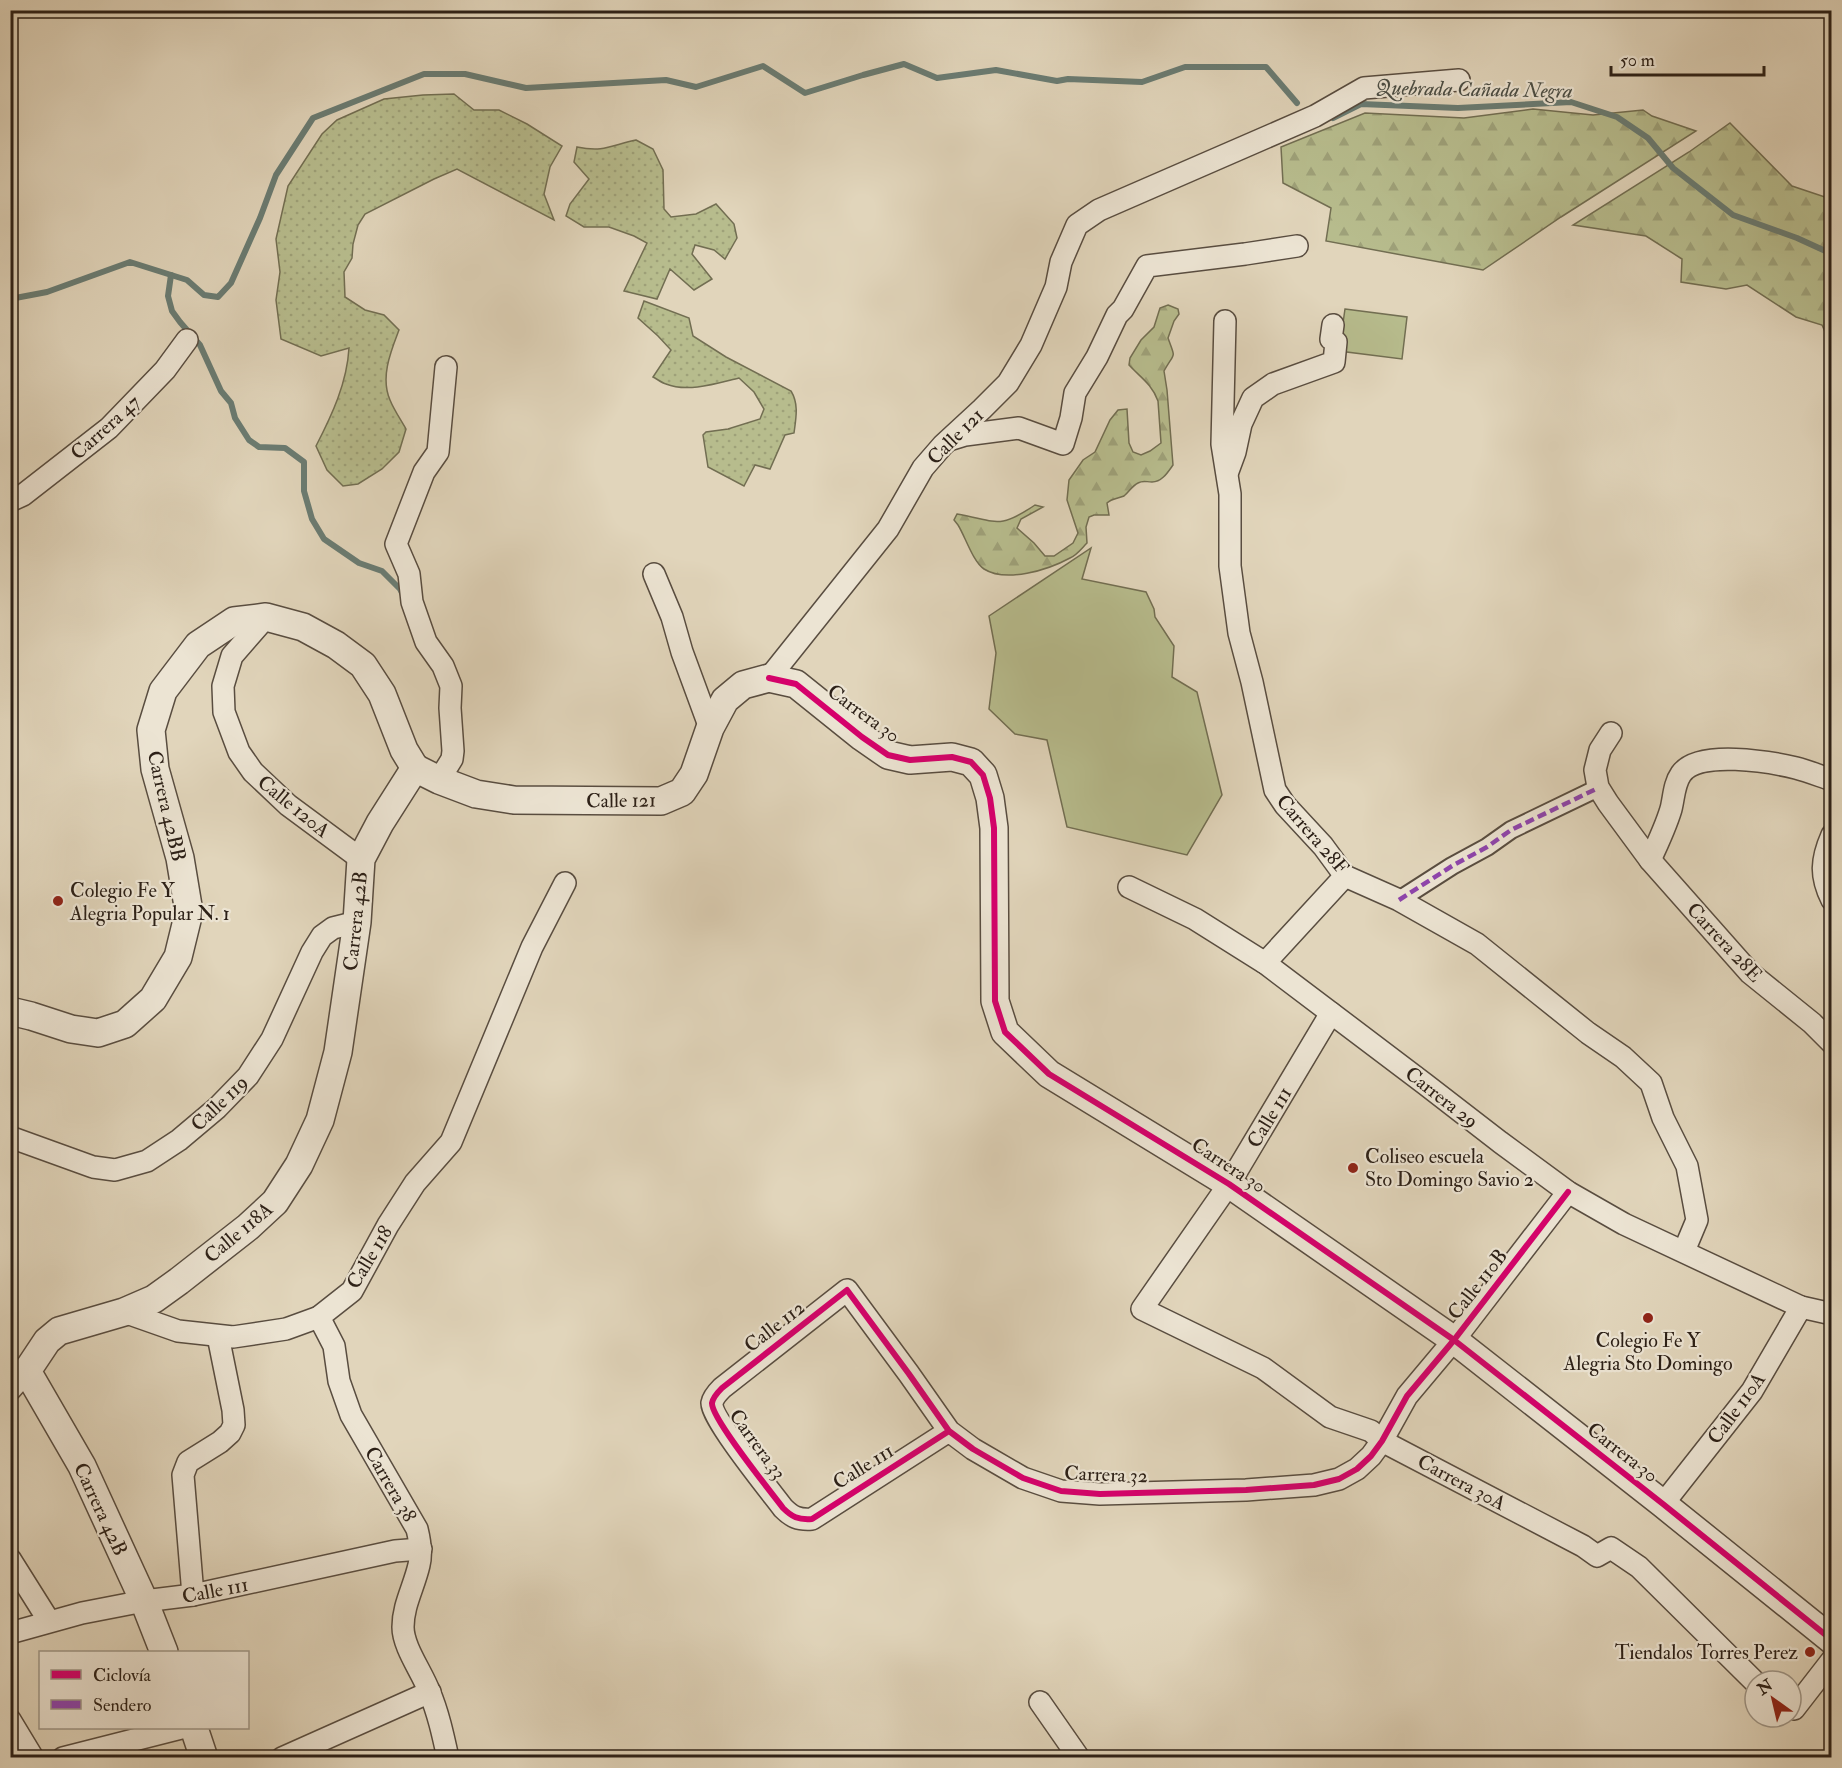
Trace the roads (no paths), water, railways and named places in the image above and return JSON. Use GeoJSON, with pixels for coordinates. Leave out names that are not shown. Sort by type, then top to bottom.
{"type":"FeatureCollection","features":[{"type":"Feature","properties":{"kind":"street","name":"Calle 121"},"geometry":{"type":"LineString","coordinates":[[415,768],[476,794],[514,800],[661,801],[682,792],[694,774],[710,728],[725,699],[743,685],[769,678],[888,529],[923,468],[948,440],[1008,383],[1032,345],[1056,286],[1061,262],[1077,225],[1099,210],[1315,116],[1364,88],[1459,80]]}},
{"type":"Feature","properties":{"kind":"street"},"geometry":{"type":"LineString","coordinates":[[948,440],[965,435],[1018,428],[1063,444],[1071,418],[1075,393],[1117,315],[1123,309],[1147,266],[1297,246]]}},
{"type":"Feature","properties":{"kind":"street","name":"Carrera 28F"},"geometry":{"type":"LineString","coordinates":[[1225,321],[1221,444],[1230,494],[1230,566],[1239,633],[1275,790],[1285,805],[1323,846],[1345,876],[1399,900],[1477,944],[1588,1033],[1623,1057],[1651,1083],[1663,1118],[1687,1166],[1697,1220],[1684,1251]]}},
{"type":"Feature","properties":{"kind":"street"},"geometry":{"type":"LineString","coordinates":[[1227,475],[1235,452],[1240,424],[1253,398],[1273,384],[1334,362],[1336,342],[1331,339],[1333,325]]}},
{"type":"Feature","properties":{"kind":"street","name":"Carrera 47"},"geometry":{"type":"LineString","coordinates":[[10,501],[23,495],[109,428],[153,383],[188,340]]}},
{"type":"Feature","properties":{"kind":"street"},"geometry":{"type":"LineString","coordinates":[[439,780],[452,759],[451,686],[443,666],[426,642],[412,602],[409,574],[396,544],[424,472],[438,452],[446,367]]}},
{"type":"Feature","properties":{"kind":"street"},"geometry":{"type":"LineString","coordinates":[[654,574],[672,617],[682,652],[710,728]]}},
{"type":"Feature","properties":{"kind":"street"},"geometry":{"type":"LineString","coordinates":[[266,618],[303,627],[336,645],[363,665],[382,694],[404,750],[415,768]]}},
{"type":"Feature","properties":{"kind":"street","name":"Carrera 42BB"},"geometry":{"type":"LineString","coordinates":[[10,1011],[71,1029],[98,1033],[125,1024],[153,999],[178,957],[189,912],[180,858],[155,770],[151,730],[163,691],[198,645],[234,621],[266,618]]}},
{"type":"Feature","properties":{"kind":"street","name":"Calle 120A"},"geometry":{"type":"LineString","coordinates":[[266,618],[232,656],[223,686],[224,712],[239,752],[253,772],[288,805],[361,859]]}},
{"type":"Feature","properties":{"kind":"street","name":"Carrera 30"},"geometry":{"type":"LineString","coordinates":[[769,678],[796,684],[888,755],[910,760],[951,757],[971,762],[983,776],[990,798],[994,828],[995,1001],[1005,1032],[1049,1074],[1120,1115],[1229,1184],[1454,1340],[1832,1640]]}},
{"type":"Feature","properties":{"kind":"street"},"geometry":{"type":"LineString","coordinates":[[1399,900],[1511,830],[1598,787],[1595,770],[1600,750],[1611,733]]}},
{"type":"Feature","properties":{"kind":"street"},"geometry":{"type":"LineString","coordinates":[[1650,860],[1671,809],[1676,784],[1683,771],[1697,762],[1714,759],[1744,760],[1796,768],[1832,780]]}},
{"type":"Feature","properties":{"kind":"street","name":"Carrera 42B"},"geometry":{"type":"LineString","coordinates":[[320,1120],[338,1052],[357,922],[361,859],[380,823],[415,768]]}},
{"type":"Feature","properties":{"kind":"street","name":"Carrera 28E"},"geometry":{"type":"LineString","coordinates":[[1598,787],[1650,860],[1750,973],[1812,1023],[1832,1043]]}},
{"type":"Feature","properties":{"kind":"street"},"geometry":{"type":"LineString","coordinates":[[1832,835],[1822,860],[1826,888],[1832,900]]}},
{"type":"Feature","properties":{"kind":"street"},"geometry":{"type":"LineString","coordinates":[[1265,963],[1345,876]]}},
{"type":"Feature","properties":{"kind":"street","name":"Calle 118"},"geometry":{"type":"LineString","coordinates":[[124,1312],[178,1331],[233,1337],[286,1329],[319,1317],[352,1291],[388,1225],[415,1183],[451,1142],[532,947],[565,883]]}},
{"type":"Feature","properties":{"kind":"street","name":"Carrera 29"},"geometry":{"type":"LineString","coordinates":[[1129,887],[1195,918],[1265,963],[1568,1191],[1624,1224],[1801,1307],[1832,1314]]}},
{"type":"Feature","properties":{"kind":"street","name":"Calle 119"},"geometry":{"type":"LineString","coordinates":[[10,1137],[93,1167],[116,1170],[147,1161],[179,1140],[217,1108],[248,1076],[272,1039],[312,952],[322,936],[333,928],[357,922]]}},
{"type":"Feature","properties":{"kind":"street","name":"Calle 111"},"geometry":{"type":"LineString","coordinates":[[1142,1309],[1229,1184],[1331,1012]]}},
{"type":"Feature","properties":{"kind":"street","name":"Calle 118A"},"geometry":{"type":"LineString","coordinates":[[124,1312],[154,1299],[248,1227],[275,1202],[299,1165],[320,1120]]}},
{"type":"Feature","properties":{"kind":"street","name":"Calle 110B"},"geometry":{"type":"LineString","coordinates":[[1377,1448],[1407,1396],[1454,1340],[1568,1191]]}},
{"type":"Feature","properties":{"kind":"street","name":"Calle 112"},"geometry":{"type":"LineString","coordinates":[[722,1388],[847,1290]]}},
{"type":"Feature","properties":{"kind":"street","name":"Carrera 32"},"geometry":{"type":"LineString","coordinates":[[847,1290],[949,1431],[973,1449],[1023,1478],[1060,1491],[1100,1494],[1246,1490],[1314,1485],[1339,1479],[1357,1469],[1377,1448]]}},
{"type":"Feature","properties":{"kind":"street","name":"Calle 110A"},"geometry":{"type":"LineString","coordinates":[[1663,1504],[1752,1391],[1801,1307]]}},
{"type":"Feature","properties":{"kind":"street","name":"Carrera 30A"},"geometry":{"type":"LineString","coordinates":[[1142,1309],[1263,1368],[1330,1417],[1371,1431],[1377,1448],[1554,1530],[1598,1556],[1611,1548],[1639,1567],[1743,1670]]}},
{"type":"Feature","properties":{"kind":"street"},"geometry":{"type":"LineString","coordinates":[[19,1380],[47,1341],[59,1331],[124,1312]]}},
{"type":"Feature","properties":{"kind":"street","name":"Carrera 38"},"geometry":{"type":"LineString","coordinates":[[319,1317],[334,1346],[339,1381],[351,1415],[417,1529],[421,1549],[419,1565],[405,1607],[403,1630],[409,1650],[430,1692],[442,1731],[447,1758]]}},
{"type":"Feature","properties":{"kind":"street"},"geometry":{"type":"LineString","coordinates":[[193,1595],[183,1475],[188,1462],[220,1442],[230,1433],[234,1425],[218,1336]]}},
{"type":"Feature","properties":{"kind":"street","name":"Carrera 42B"},"geometry":{"type":"LineString","coordinates":[[19,1380],[82,1466],[144,1601],[163,1651]]}},
{"type":"Feature","properties":{"kind":"street","name":"Carrera 33"},"geometry":{"type":"LineString","coordinates":[[722,1388],[712,1404],[719,1421],[783,1508],[792,1516]]}},
{"type":"Feature","properties":{"kind":"street","name":"Calle 111"},"geometry":{"type":"LineString","coordinates":[[792,1516],[802,1520],[812,1519],[949,1431]]}},
{"type":"Feature","properties":{"kind":"street","name":"Calle 111"},"geometry":{"type":"LineString","coordinates":[[10,1633],[82,1613],[144,1601],[193,1595],[395,1551],[421,1549]]}},
{"type":"Feature","properties":{"kind":"street"},"geometry":{"type":"LineString","coordinates":[[10,1559],[49,1621]]}},
{"type":"Feature","properties":{"kind":"street"},"geometry":{"type":"LineString","coordinates":[[1803,1696],[1832,1660]]}},
{"type":"Feature","properties":{"kind":"street"},"geometry":{"type":"LineString","coordinates":[[282,1758],[430,1692]]}},
{"type":"Feature","properties":{"kind":"street"},"geometry":{"type":"LineString","coordinates":[[1040,1702],[1079,1758]]}},
{"type":"Feature","properties":{"kind":"street"},"geometry":{"type":"LineString","coordinates":[[10,1720],[33,1758]]}},
{"type":"Feature","properties":{"kind":"street"},"geometry":{"type":"LineString","coordinates":[[63,1758],[177,1729]]}},
{"type":"Feature","properties":{"kind":"street"},"geometry":{"type":"LineString","coordinates":[[194,1729],[204,1758]]}},
{"type":"Feature","properties":{"kind":"waterway","name":"Quebrada Cañada Negra"},"geometry":{"type":"LineString","coordinates":[[10,299],[47,292],[130,262],[187,280],[204,295],[218,297],[231,283],[276,175],[313,118],[424,74],[465,74],[526,88],[666,80],[696,87],[763,66],[805,93],[904,64],[937,78],[996,70],[1057,81],[1068,79],[1142,82],[1185,67],[1266,67],[1297,103]]}},
{"type":"Feature","properties":{"kind":"waterway","name":"Quebrada Cañada Negra"},"geometry":{"type":"LineString","coordinates":[[1333,118],[1361,104],[1458,108],[1571,102],[1617,117],[1648,138],[1673,168],[1733,215],[1797,238],[1832,254]]}},
{"type":"Feature","properties":{"kind":"waterway"},"geometry":{"type":"LineString","coordinates":[[171,275],[168,296],[172,311],[200,345],[221,391],[231,403],[235,418],[249,440],[259,447],[285,448],[304,462],[304,491],[312,519],[324,539],[359,563],[382,571],[403,595]]}},
{"type":"Feature","properties":{"kind":"place","name":"Colegio Fe Y Alegria Popular N. 1"},"geometry":{"type":"Point","coordinates":[58,901]}},
{"type":"Feature","properties":{"kind":"place","name":"Coliseo escuela Sto Domingo Savio 2"},"geometry":{"type":"Point","coordinates":[1353,1168]}},
{"type":"Feature","properties":{"kind":"place","name":"Colegio Fe Y Alegria Sto Domingo"},"geometry":{"type":"Point","coordinates":[1648,1318]}},
{"type":"Feature","properties":{"kind":"place","name":"Tiendalos Torres Perez"},"geometry":{"type":"Point","coordinates":[1810,1652]}}]}
